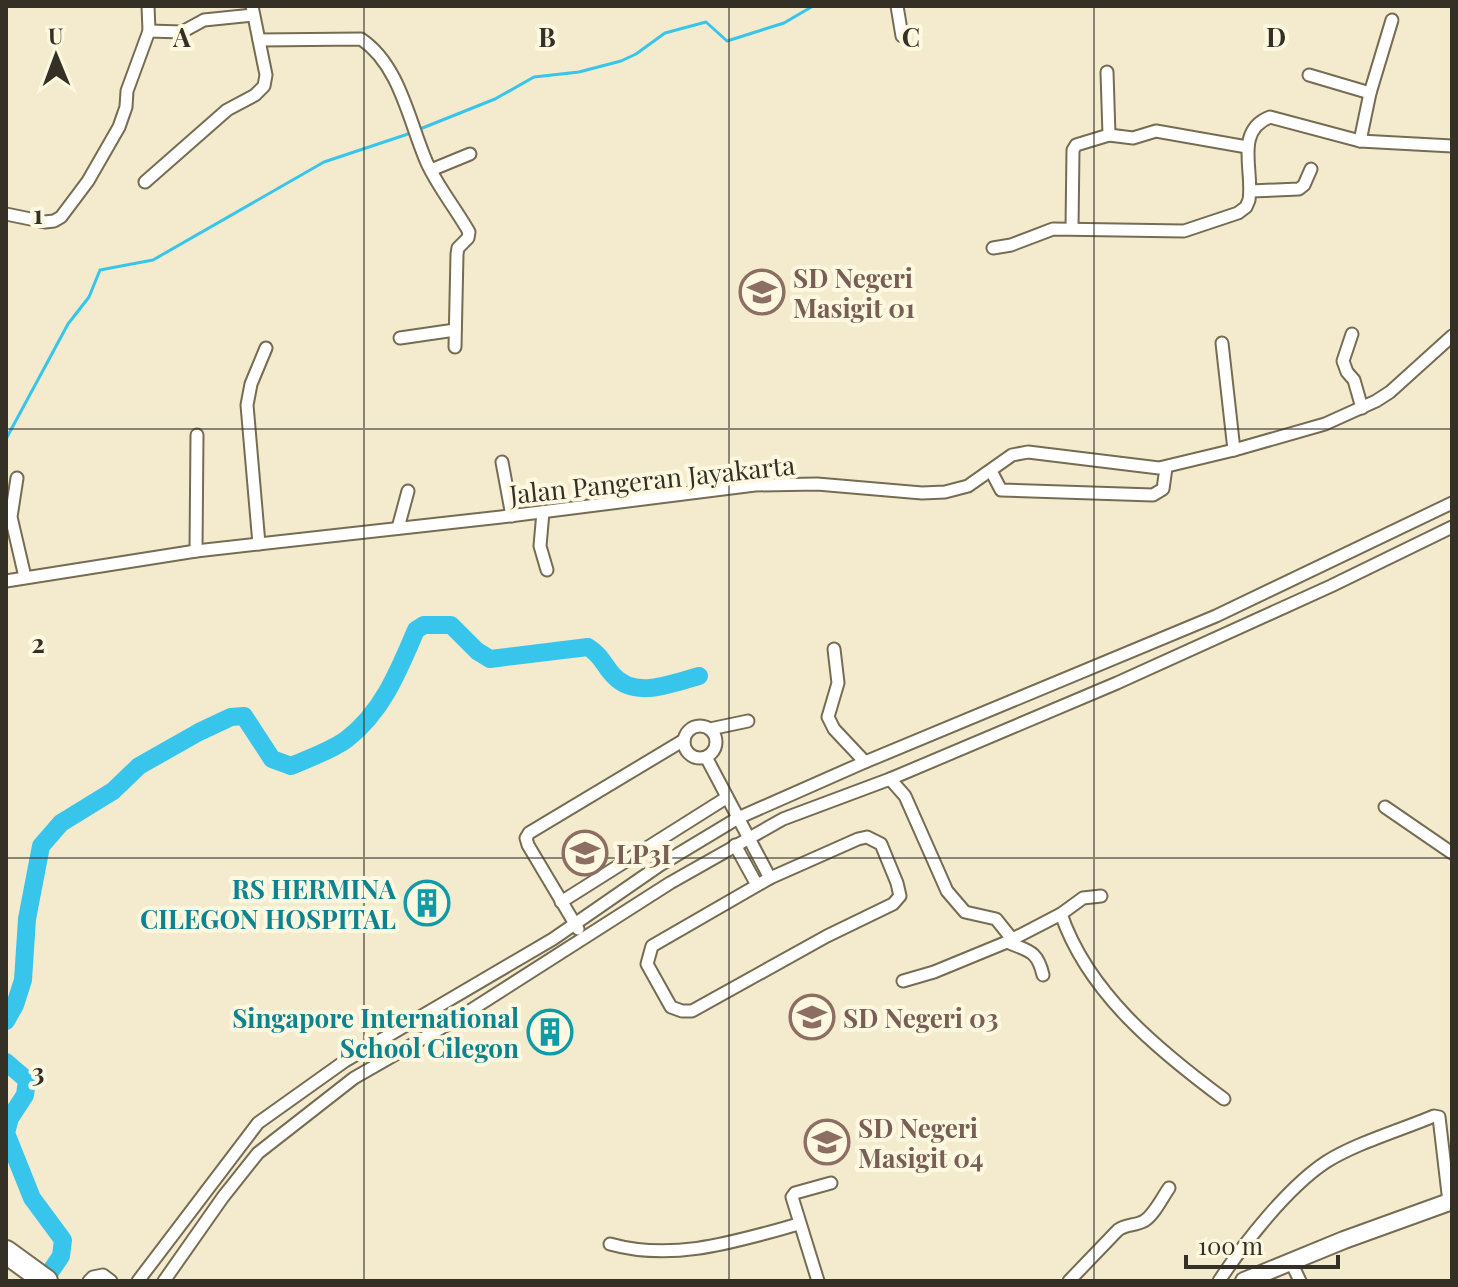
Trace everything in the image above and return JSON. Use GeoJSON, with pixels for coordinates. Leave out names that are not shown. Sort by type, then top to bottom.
{"type":"FeatureCollection","features":[{"type":"Feature","properties":{"kind":"highway"},"geometry":{"type":"LineString","coordinates":[[6,1252],[36,1279]]}},
{"type":"Feature","properties":{"kind":"highway"},"geometry":{"type":"LineString","coordinates":[[6,1269],[36,1279]]}},
{"type":"Feature","properties":{"kind":"street"},"geometry":{"type":"LineString","coordinates":[[6,214],[45,222],[61,217],[88,181],[119,127],[126,107],[127,91],[149,31],[148,6]]}},
{"type":"Feature","properties":{"kind":"street"},"geometry":{"type":"LineString","coordinates":[[897,6],[902,36]]}},
{"type":"Feature","properties":{"kind":"street"},"geometry":{"type":"LineString","coordinates":[[145,182],[227,110],[255,95],[264,86],[266,75],[253,10],[204,20],[182,32],[149,31]]}},
{"type":"Feature","properties":{"kind":"street"},"geometry":{"type":"LineString","coordinates":[[1360,141],[1370,93],[1392,20]]}},
{"type":"Feature","properties":{"kind":"street"},"geometry":{"type":"LineString","coordinates":[[259,40],[361,39],[371,45],[396,83],[431,170],[469,235],[458,248],[455,347]]}},
{"type":"Feature","properties":{"kind":"street"},"geometry":{"type":"LineString","coordinates":[[1107,72],[1109,135]]}},
{"type":"Feature","properties":{"kind":"street"},"geometry":{"type":"LineString","coordinates":[[1309,75],[1370,93]]}},
{"type":"Feature","properties":{"kind":"street"},"geometry":{"type":"LineString","coordinates":[[993,248],[1011,245],[1053,229],[1184,231],[1238,213],[1246,207],[1251,191],[1247,147],[1253,129],[1270,117],[1360,141],[1452,146]]}},
{"type":"Feature","properties":{"kind":"street"},"geometry":{"type":"LineString","coordinates":[[1072,228],[1073,150],[1076,145],[1109,135],[1133,138],[1156,131],[1247,147]]}},
{"type":"Feature","properties":{"kind":"street"},"geometry":{"type":"LineString","coordinates":[[431,170],[470,154]]}},
{"type":"Feature","properties":{"kind":"street"},"geometry":{"type":"LineString","coordinates":[[1251,191],[1299,189],[1311,169]]}},
{"type":"Feature","properties":{"kind":"street"},"geometry":{"type":"LineString","coordinates":[[400,338],[455,330]]}},
{"type":"Feature","properties":{"kind":"street"},"geometry":{"type":"LineString","coordinates":[[1352,334],[1343,361],[1354,380],[1362,408]]}},
{"type":"Feature","properties":{"kind":"street","name":"Jalan Pangeran Jayakarta"},"geometry":{"type":"LineString","coordinates":[[6,581],[196,551],[755,485],[817,484],[922,493],[945,492],[968,486],[1012,455],[1028,452],[1166,468],[1325,424],[1362,408],[1390,392],[1452,336]]}},
{"type":"Feature","properties":{"kind":"street"},"geometry":{"type":"LineString","coordinates":[[1222,343],[1234,450]]}},
{"type":"Feature","properties":{"kind":"street"},"geometry":{"type":"LineString","coordinates":[[259,544],[247,405],[251,384],[266,348]]}},
{"type":"Feature","properties":{"kind":"street"},"geometry":{"type":"LineString","coordinates":[[196,551],[197,435]]}},
{"type":"Feature","properties":{"kind":"street"},"geometry":{"type":"LineString","coordinates":[[502,462],[512,516]]}},
{"type":"Feature","properties":{"kind":"street"},"geometry":{"type":"LineString","coordinates":[[991,471],[999,489],[1004,491],[1153,495],[1163,488],[1166,468]]}},
{"type":"Feature","properties":{"kind":"street"},"geometry":{"type":"LineString","coordinates":[[17,478],[11,517],[25,577]]}},
{"type":"Feature","properties":{"kind":"street"},"geometry":{"type":"LineString","coordinates":[[398,528],[408,491]]}},
{"type":"Feature","properties":{"kind":"street"},"geometry":{"type":"LineString","coordinates":[[140,1280],[258,1123],[345,1061],[575,924],[660,865],[738,818],[1224,612],[1452,503]]}},
{"type":"Feature","properties":{"kind":"street"},"geometry":{"type":"LineString","coordinates":[[543,512],[540,546],[547,570]]}},
{"type":"Feature","properties":{"kind":"street"},"geometry":{"type":"LineString","coordinates":[[164,1281],[258,1153],[354,1078],[748,837],[783,819],[890,779],[1228,634],[1452,527]]}},
{"type":"Feature","properties":{"kind":"street"},"geometry":{"type":"LineString","coordinates":[[1224,612],[1228,634]]}},
{"type":"Feature","properties":{"kind":"street"},"geometry":{"type":"LineString","coordinates":[[834,649],[837,690],[828,717],[834,729],[865,762]]}},
{"type":"Feature","properties":{"kind":"street"},"geometry":{"type":"LineString","coordinates":[[585,939],[528,845],[526,838],[529,833],[684,740],[689,730],[699,725],[710,729],[748,721]]}},
{"type":"Feature","properties":{"kind":"street"},"geometry":{"type":"LineString","coordinates":[[684,740],[686,751],[695,757],[706,757],[714,750],[716,738],[710,729]]}},
{"type":"Feature","properties":{"kind":"street"},"geometry":{"type":"LineString","coordinates":[[706,757],[770,878]]}},
{"type":"Feature","properties":{"kind":"street"},"geometry":{"type":"LineString","coordinates":[[890,779],[905,796],[947,891],[957,905],[965,912],[996,919],[1009,941],[1029,950],[1038,960],[1043,975]]}},
{"type":"Feature","properties":{"kind":"street"},"geometry":{"type":"LineString","coordinates":[[561,902],[726,798]]}},
{"type":"Feature","properties":{"kind":"street"},"geometry":{"type":"LineString","coordinates":[[1385,807],[1450,849]]}},
{"type":"Feature","properties":{"kind":"street"},"geometry":{"type":"LineString","coordinates":[[867,837],[881,844],[900,896],[888,908],[827,936],[692,1011],[671,1007],[650,973],[647,964],[649,950],[770,878],[867,837]]}},
{"type":"Feature","properties":{"kind":"street"},"geometry":{"type":"LineString","coordinates":[[735,845],[757,885]]}},
{"type":"Feature","properties":{"kind":"street"},"geometry":{"type":"LineString","coordinates":[[903,981],[934,972],[1009,941],[1061,914],[1083,898],[1101,896]]}},
{"type":"Feature","properties":{"kind":"street"},"geometry":{"type":"LineString","coordinates":[[1061,914],[1068,937],[1116,1006],[1142,1032],[1224,1099]]}},
{"type":"Feature","properties":{"kind":"street"},"geometry":{"type":"LineString","coordinates":[[588,915],[598,930]]}},
{"type":"Feature","properties":{"kind":"street"},"geometry":{"type":"LineString","coordinates":[[392,1034],[403,1050]]}},
{"type":"Feature","properties":{"kind":"street"},"geometry":{"type":"LineString","coordinates":[[1219,1281],[1242,1249],[1305,1178],[1336,1157],[1434,1116],[1439,1117],[1450,1202],[1244,1281]]}},
{"type":"Feature","properties":{"kind":"street"},"geometry":{"type":"LineString","coordinates":[[818,1281],[792,1197],[795,1193],[831,1183]]}},
{"type":"Feature","properties":{"kind":"street"},"geometry":{"type":"LineString","coordinates":[[1069,1281],[1118,1230],[1150,1216],[1169,1188]]}},
{"type":"Feature","properties":{"kind":"street"},"geometry":{"type":"LineString","coordinates":[[610,1244],[638,1251],[709,1248],[799,1224]]}},
{"type":"Feature","properties":{"kind":"street"},"geometry":{"type":"LineString","coordinates":[[1291,1262],[1300,1281]]}},
{"type":"Feature","properties":{"kind":"street"},"geometry":{"type":"LineString","coordinates":[[89,1281],[103,1275],[111,1281]]}},
{"type":"Feature","properties":{"kind":"waterway"},"geometry":{"type":"LineString","coordinates":[[6,439],[68,324],[89,297],[100,270],[153,260],[324,162],[405,135],[495,99],[534,77],[579,72],[621,61],[665,33],[706,22],[727,41],[784,23],[813,6]]}},
{"type":"Feature","properties":{"kind":"waterway"},"geometry":{"type":"LineString","coordinates":[[6,1021],[23,980],[27,919],[41,846],[61,823],[113,791],[139,766],[199,732],[231,717],[244,716],[272,759],[291,766],[327,751],[347,739],[371,716],[389,689],[416,630],[424,625],[451,625],[477,651],[490,659],[588,647],[613,675],[632,687],[654,688],[699,676]]}},
{"type":"Feature","properties":{"kind":"waterway"},"geometry":{"type":"LineString","coordinates":[[6,1062],[27,1080],[25,1095],[10,1118],[6,1133],[32,1198],[63,1240],[61,1256],[44,1281]]}},
{"type":"Feature","properties":{"kind":"place","name":"SD Negeri Masigit 01"},"geometry":{"type":"Point","coordinates":[762,292]}},
{"type":"Feature","properties":{"kind":"place","name":"LP3I"},"geometry":{"type":"Point","coordinates":[585,853]}},
{"type":"Feature","properties":{"kind":"place","name":"RS HERMINA CILEGON HOSPITAL"},"geometry":{"type":"Point","coordinates":[427,903]}},
{"type":"Feature","properties":{"kind":"place","name":"SD Negeri 03"},"geometry":{"type":"Point","coordinates":[812,1017]}},
{"type":"Feature","properties":{"kind":"place","name":"Singapore International School Cilegon"},"geometry":{"type":"Point","coordinates":[550,1032]}},
{"type":"Feature","properties":{"kind":"place","name":"SD Negeri Masigit 04"},"geometry":{"type":"Point","coordinates":[827,1142]}}]}
